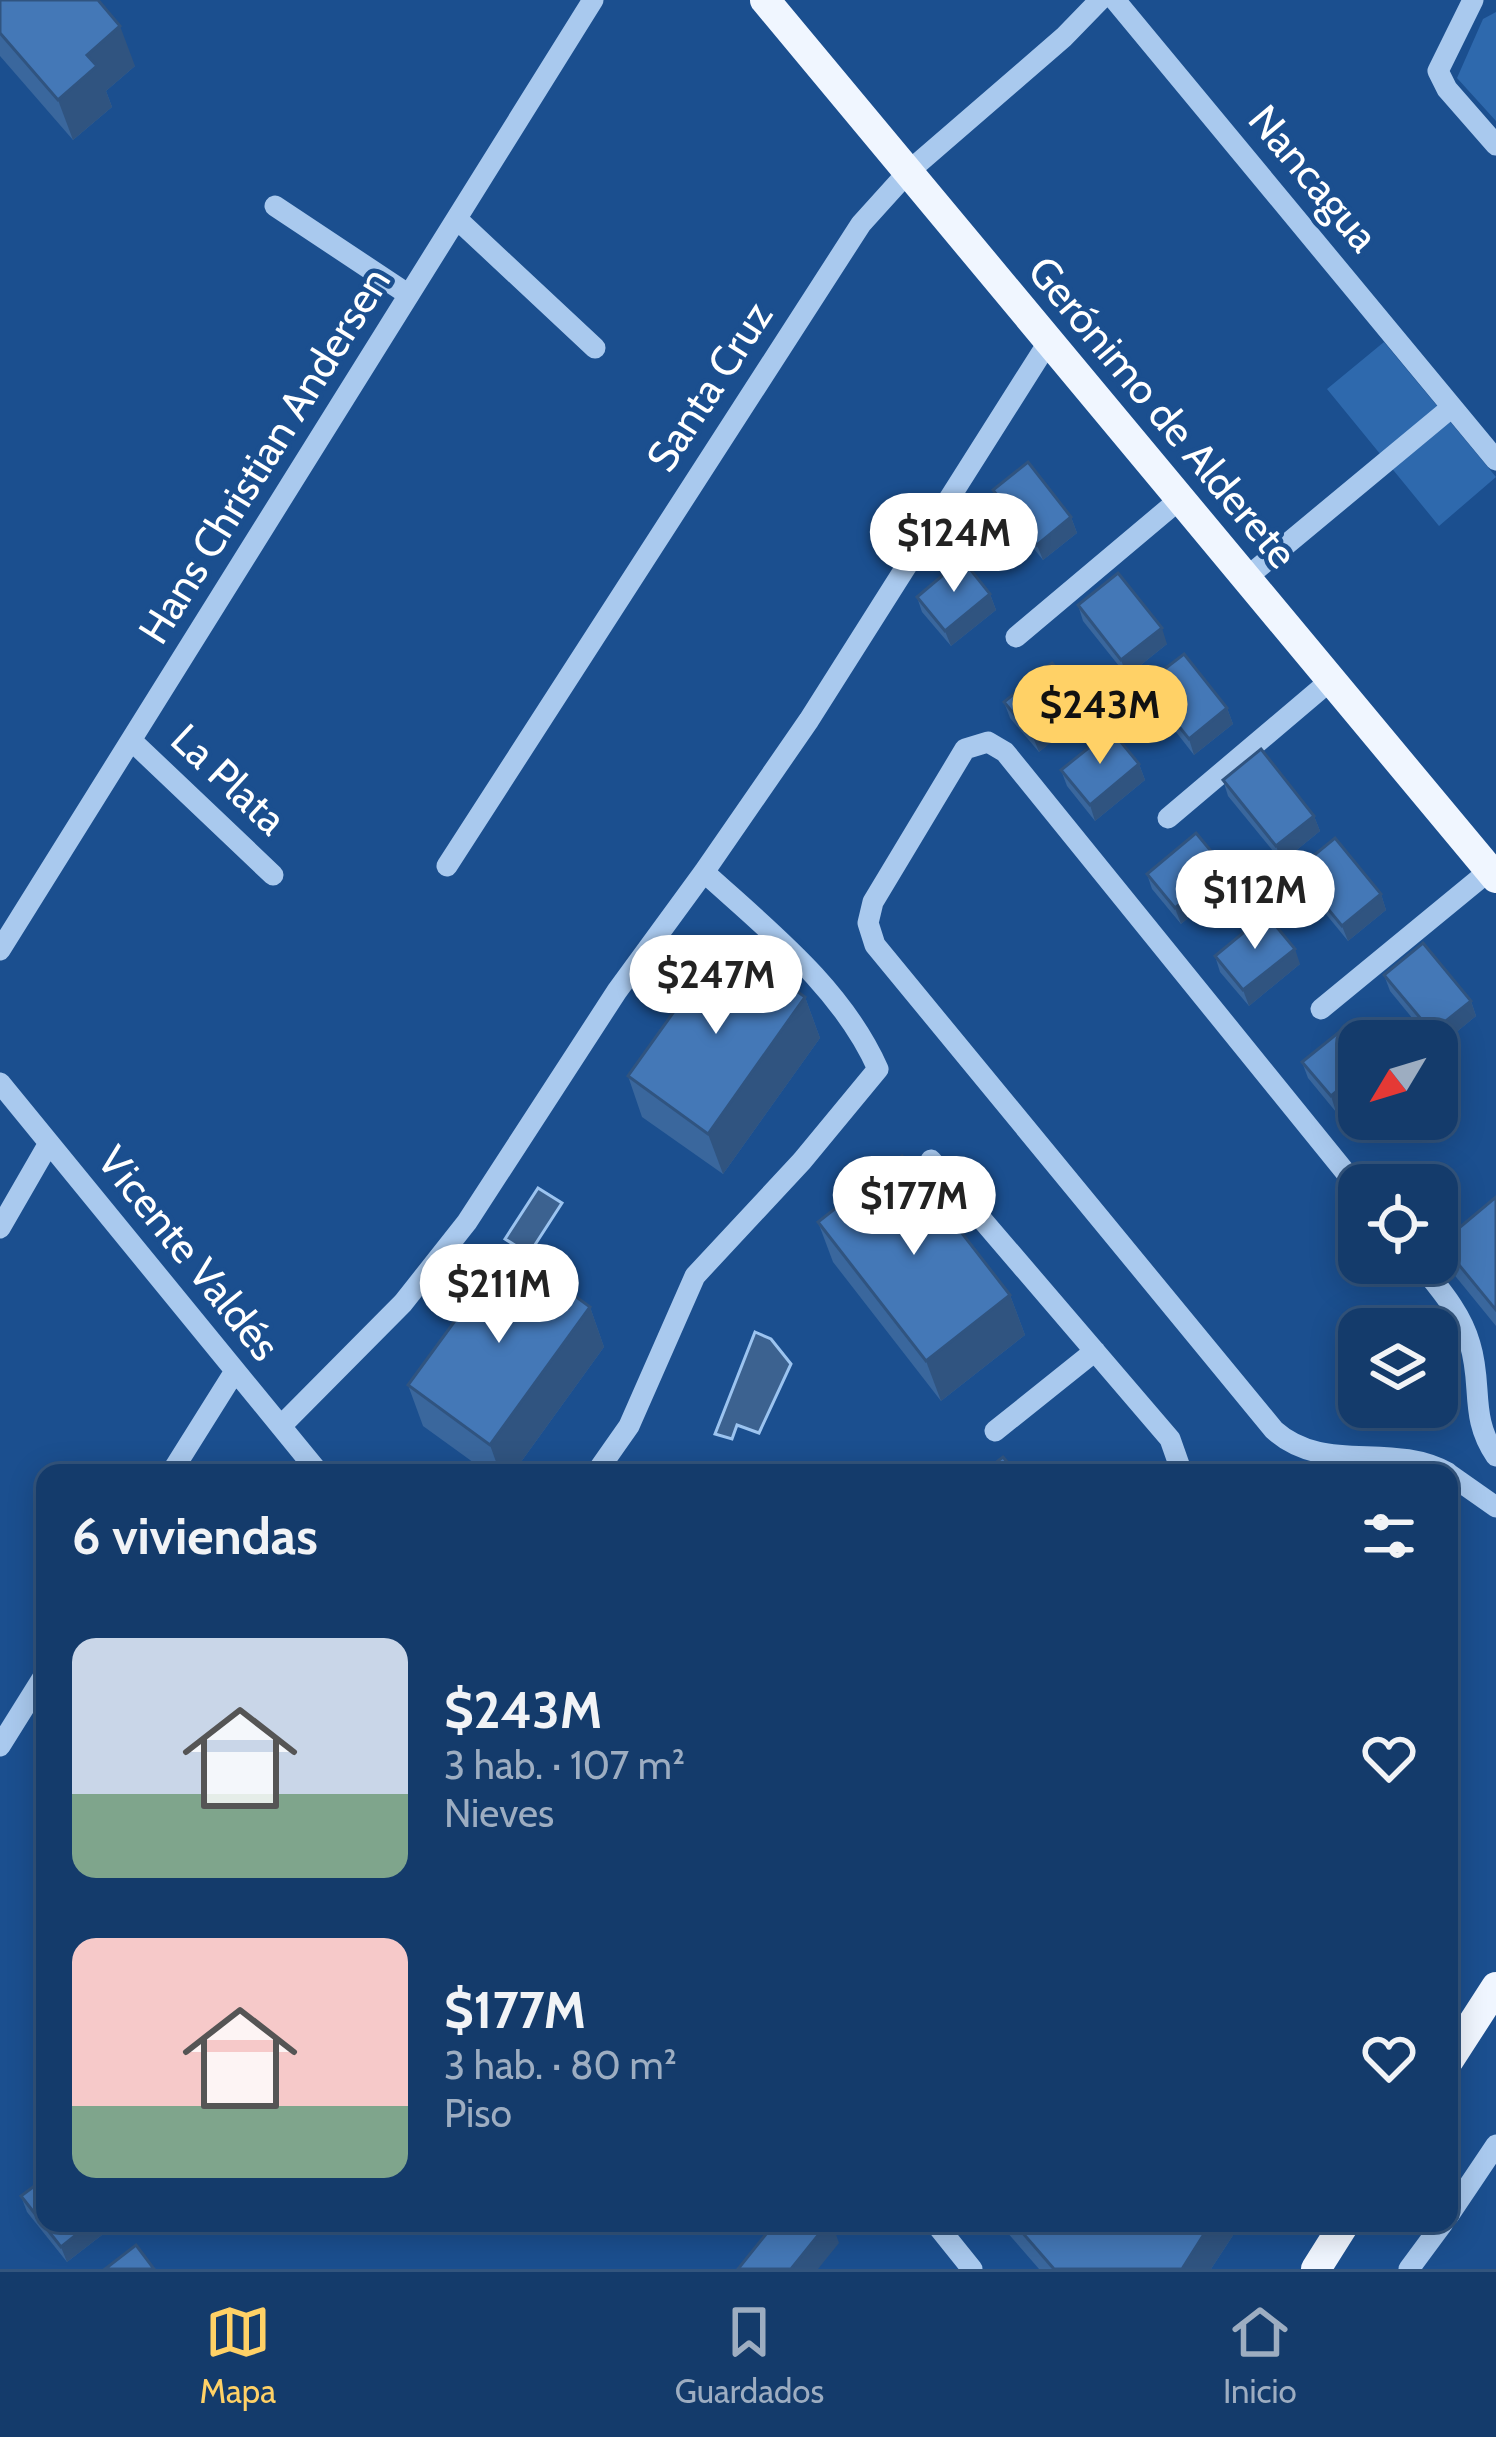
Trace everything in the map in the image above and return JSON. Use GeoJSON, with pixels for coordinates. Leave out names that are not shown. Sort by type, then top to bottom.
{"type":"FeatureCollection","features":[{"type":"Feature","properties":{"kind":"main road","name":"Gerónimo de Alderete"},"geometry":{"type":"LineString","coordinates":[[765,0],[1493,874]]}},
{"type":"Feature","properties":{"kind":"main road"},"geometry":{"type":"LineString","coordinates":[[1458,2046],[1496,1987]]}},
{"type":"Feature","properties":{"kind":"main road"},"geometry":{"type":"LineString","coordinates":[[1316,2269],[1339,2232]]}},
{"type":"Feature","properties":{"kind":"street","name":"Hans Christian Andersen"},"geometry":{"type":"LineString","coordinates":[[0,950],[593,0]]}},
{"type":"Feature","properties":{"kind":"street","name":"Santa Cruz"},"geometry":{"type":"LineString","coordinates":[[448,866],[861,224],[908,172],[1100,0]]}},
{"type":"Feature","properties":{"kind":"street","name":"Nancagua"},"geometry":{"type":"LineString","coordinates":[[1115,0],[1496,460]]}},
{"type":"Feature","properties":{"kind":"street"},"geometry":{"type":"LineString","coordinates":[[1473,0],[1438,71],[1496,146]]}},
{"type":"Feature","properties":{"kind":"street"},"geometry":{"type":"LineString","coordinates":[[275,206],[409,295]]}},
{"type":"Feature","properties":{"kind":"street"},"geometry":{"type":"LineString","coordinates":[[457,219],[595,348]]}},
{"type":"Feature","properties":{"kind":"street"},"geometry":{"type":"LineString","coordinates":[[281,1426],[435,1267],[617,991],[821,700],[1049,341]]}},
{"type":"Feature","properties":{"kind":"street"},"geometry":{"type":"LineString","coordinates":[[1246,578],[1452,406]]}},
{"type":"Feature","properties":{"kind":"street"},"geometry":{"type":"LineString","coordinates":[[1016,638],[1180,499]]}},
{"type":"Feature","properties":{"kind":"street"},"geometry":{"type":"LineString","coordinates":[[1168,818],[1331,680]]}},
{"type":"Feature","properties":{"kind":"street","name":"La Plata"},"geometry":{"type":"LineString","coordinates":[[131,740],[274,874]]}},
{"type":"Feature","properties":{"kind":"street"},"geometry":{"type":"LineString","coordinates":[[1338,1164],[1005,752],[988,742],[965,749],[873,902],[868,923],[874,945],[1286,1441],[1315,1454],[1398,1456],[1422,1464]]}},
{"type":"Feature","properties":{"kind":"street"},"geometry":{"type":"LineString","coordinates":[[602,1464],[629,1426],[695,1276],[802,1161],[878,1069],[864,1036],[801,959],[704,872]]}},
{"type":"Feature","properties":{"kind":"street"},"geometry":{"type":"LineString","coordinates":[[1321,1009],[1493,874]]}},
{"type":"Feature","properties":{"kind":"street","name":"Vicente Valdés"},"geometry":{"type":"LineString","coordinates":[[0,1083],[312,1464]]}},
{"type":"Feature","properties":{"kind":"street"},"geometry":{"type":"LineString","coordinates":[[0,1228],[49,1143]]}},
{"type":"Feature","properties":{"kind":"street"},"geometry":{"type":"LineString","coordinates":[[931,1160],[1170,1439],[1179,1464]]}},
{"type":"Feature","properties":{"kind":"street"},"geometry":{"type":"LineString","coordinates":[[1436,1284],[1464,1327],[1475,1366],[1476,1413],[1496,1456]]}},
{"type":"Feature","properties":{"kind":"street"},"geometry":{"type":"LineString","coordinates":[[995,1431],[1095,1351]]}},
{"type":"Feature","properties":{"kind":"street"},"geometry":{"type":"LineString","coordinates":[[177,1464],[235,1371]]}},
{"type":"Feature","properties":{"kind":"street"},"geometry":{"type":"LineString","coordinates":[[1458,1480],[1496,1507]]}},
{"type":"Feature","properties":{"kind":"street"},"geometry":{"type":"LineString","coordinates":[[0,1746],[36,1688]]}},
{"type":"Feature","properties":{"kind":"street"},"geometry":{"type":"LineString","coordinates":[[1458,2202],[1496,2145]]}},
{"type":"Feature","properties":{"kind":"street"},"geometry":{"type":"LineString","coordinates":[[942,2232],[973,2269]]}},
{"type":"Feature","properties":{"kind":"street"},"geometry":{"type":"LineString","coordinates":[[1409,2269],[1436,2232]]}},
{"type":"Feature","properties":{"kind":"shaded area"},"geometry":{"type":"Polygon","coordinates":[[[1496,12],[1496,121],[1457,78],[1483,19],[1496,12]]]}},
{"type":"Feature","properties":{"kind":"shaded area"},"geometry":{"type":"Polygon","coordinates":[[[1384,342],[1496,477],[1439,526],[1327,389],[1384,342]]]}},
{"type":"Feature","properties":{"kind":"shaded area"},"geometry":{"type":"Polygon","coordinates":[[[538,1188],[562,1203],[529,1254],[505,1239],[538,1188]]]}},
{"type":"Feature","properties":{"kind":"shaded area"},"geometry":{"type":"Polygon","coordinates":[[[755,1332],[771,1339],[791,1364],[759,1433],[737,1425],[732,1439],[715,1434],[755,1332]]]}},
{"type":"Feature","properties":{"kind":"building"},"geometry":{"type":"Polygon","coordinates":[[[0,0],[98,0],[120,26],[87,55],[97,66],[58,100],[0,33],[0,0]]]}},
{"type":"Feature","properties":{"kind":"building"},"geometry":{"type":"Polygon","coordinates":[[[1028,462],[1071,517],[1037,545],[993,490],[1028,462]]]}},
{"type":"Feature","properties":{"kind":"building"},"geometry":{"type":"Polygon","coordinates":[[[962,559],[990,594],[945,631],[917,597],[962,559]]]}},
{"type":"Feature","properties":{"kind":"building"},"geometry":{"type":"Polygon","coordinates":[[[1118,573],[1162,628],[1121,660],[1078,605],[1118,573]]]}},
{"type":"Feature","properties":{"kind":"building"},"geometry":{"type":"Polygon","coordinates":[[[1184,654],[1227,708],[1189,739],[1145,684],[1184,654]]]}},
{"type":"Feature","properties":{"kind":"building"},"geometry":{"type":"Polygon","coordinates":[[[1052,663],[1080,698],[1033,737],[1004,702],[1052,663]]]}},
{"type":"Feature","properties":{"kind":"building"},"geometry":{"type":"Polygon","coordinates":[[[1111,730],[1139,764],[1090,805],[1061,770],[1111,730]]]}},
{"type":"Feature","properties":{"kind":"building"},"geometry":{"type":"Polygon","coordinates":[[[1261,749],[1314,816],[1276,846],[1223,780],[1261,749]]]}},
{"type":"Feature","properties":{"kind":"building"},"geometry":{"type":"Polygon","coordinates":[[[1196,833],[1225,868],[1175,908],[1147,874],[1196,833]]]}},
{"type":"Feature","properties":{"kind":"building"},"geometry":{"type":"Polygon","coordinates":[[[1335,838],[1381,894],[1342,926],[1296,870],[1335,838]]]}},
{"type":"Feature","properties":{"kind":"building"},"geometry":{"type":"Polygon","coordinates":[[[1266,914],[1295,949],[1243,990],[1215,956],[1266,914]]]}},
{"type":"Feature","properties":{"kind":"building"},"geometry":{"type":"Polygon","coordinates":[[[725,940],[805,997],[708,1134],[628,1076],[725,940]]]}},
{"type":"Feature","properties":{"kind":"building"},"geometry":{"type":"Polygon","coordinates":[[[1423,943],[1471,1001],[1447,1020],[1422,1020],[1384,975],[1423,943]]]}},
{"type":"Feature","properties":{"kind":"building"},"geometry":{"type":"Polygon","coordinates":[[[1338,1033],[1338,1090],[1331,1096],[1302,1062],[1338,1033]]]}},
{"type":"Feature","properties":{"kind":"building"},"geometry":{"type":"Polygon","coordinates":[[[902,1156],[1010,1295],[926,1361],[818,1222],[902,1156]]]}},
{"type":"Feature","properties":{"kind":"building"},"geometry":{"type":"Polygon","coordinates":[[[1496,1197],[1496,1310],[1458,1264],[1458,1229],[1496,1197]]]}},
{"type":"Feature","properties":{"kind":"building"},"geometry":{"type":"Polygon","coordinates":[[[509,1247],[590,1307],[490,1445],[408,1385],[509,1247]]]}},
{"type":"Feature","properties":{"kind":"building"},"geometry":{"type":"Polygon","coordinates":[[[36,2185],[36,2215],[21,2196],[36,2185]]]}},
{"type":"Feature","properties":{"kind":"building"},"geometry":{"type":"Polygon","coordinates":[[[49,2232],[80,2232],[61,2247],[49,2232]]]}},
{"type":"Feature","properties":{"kind":"building"},"geometry":{"type":"Polygon","coordinates":[[[768,2232],[821,2232],[791,2269],[738,2269],[768,2232]]]}},
{"type":"Feature","properties":{"kind":"building"},"geometry":{"type":"Polygon","coordinates":[[[1022,2232],[1205,2232],[1182,2269],[1054,2269],[1022,2232]]]}},
{"type":"Feature","properties":{"kind":"building"},"geometry":{"type":"Polygon","coordinates":[[[136,2245],[154,2269],[105,2269],[136,2245]]]}}]}
